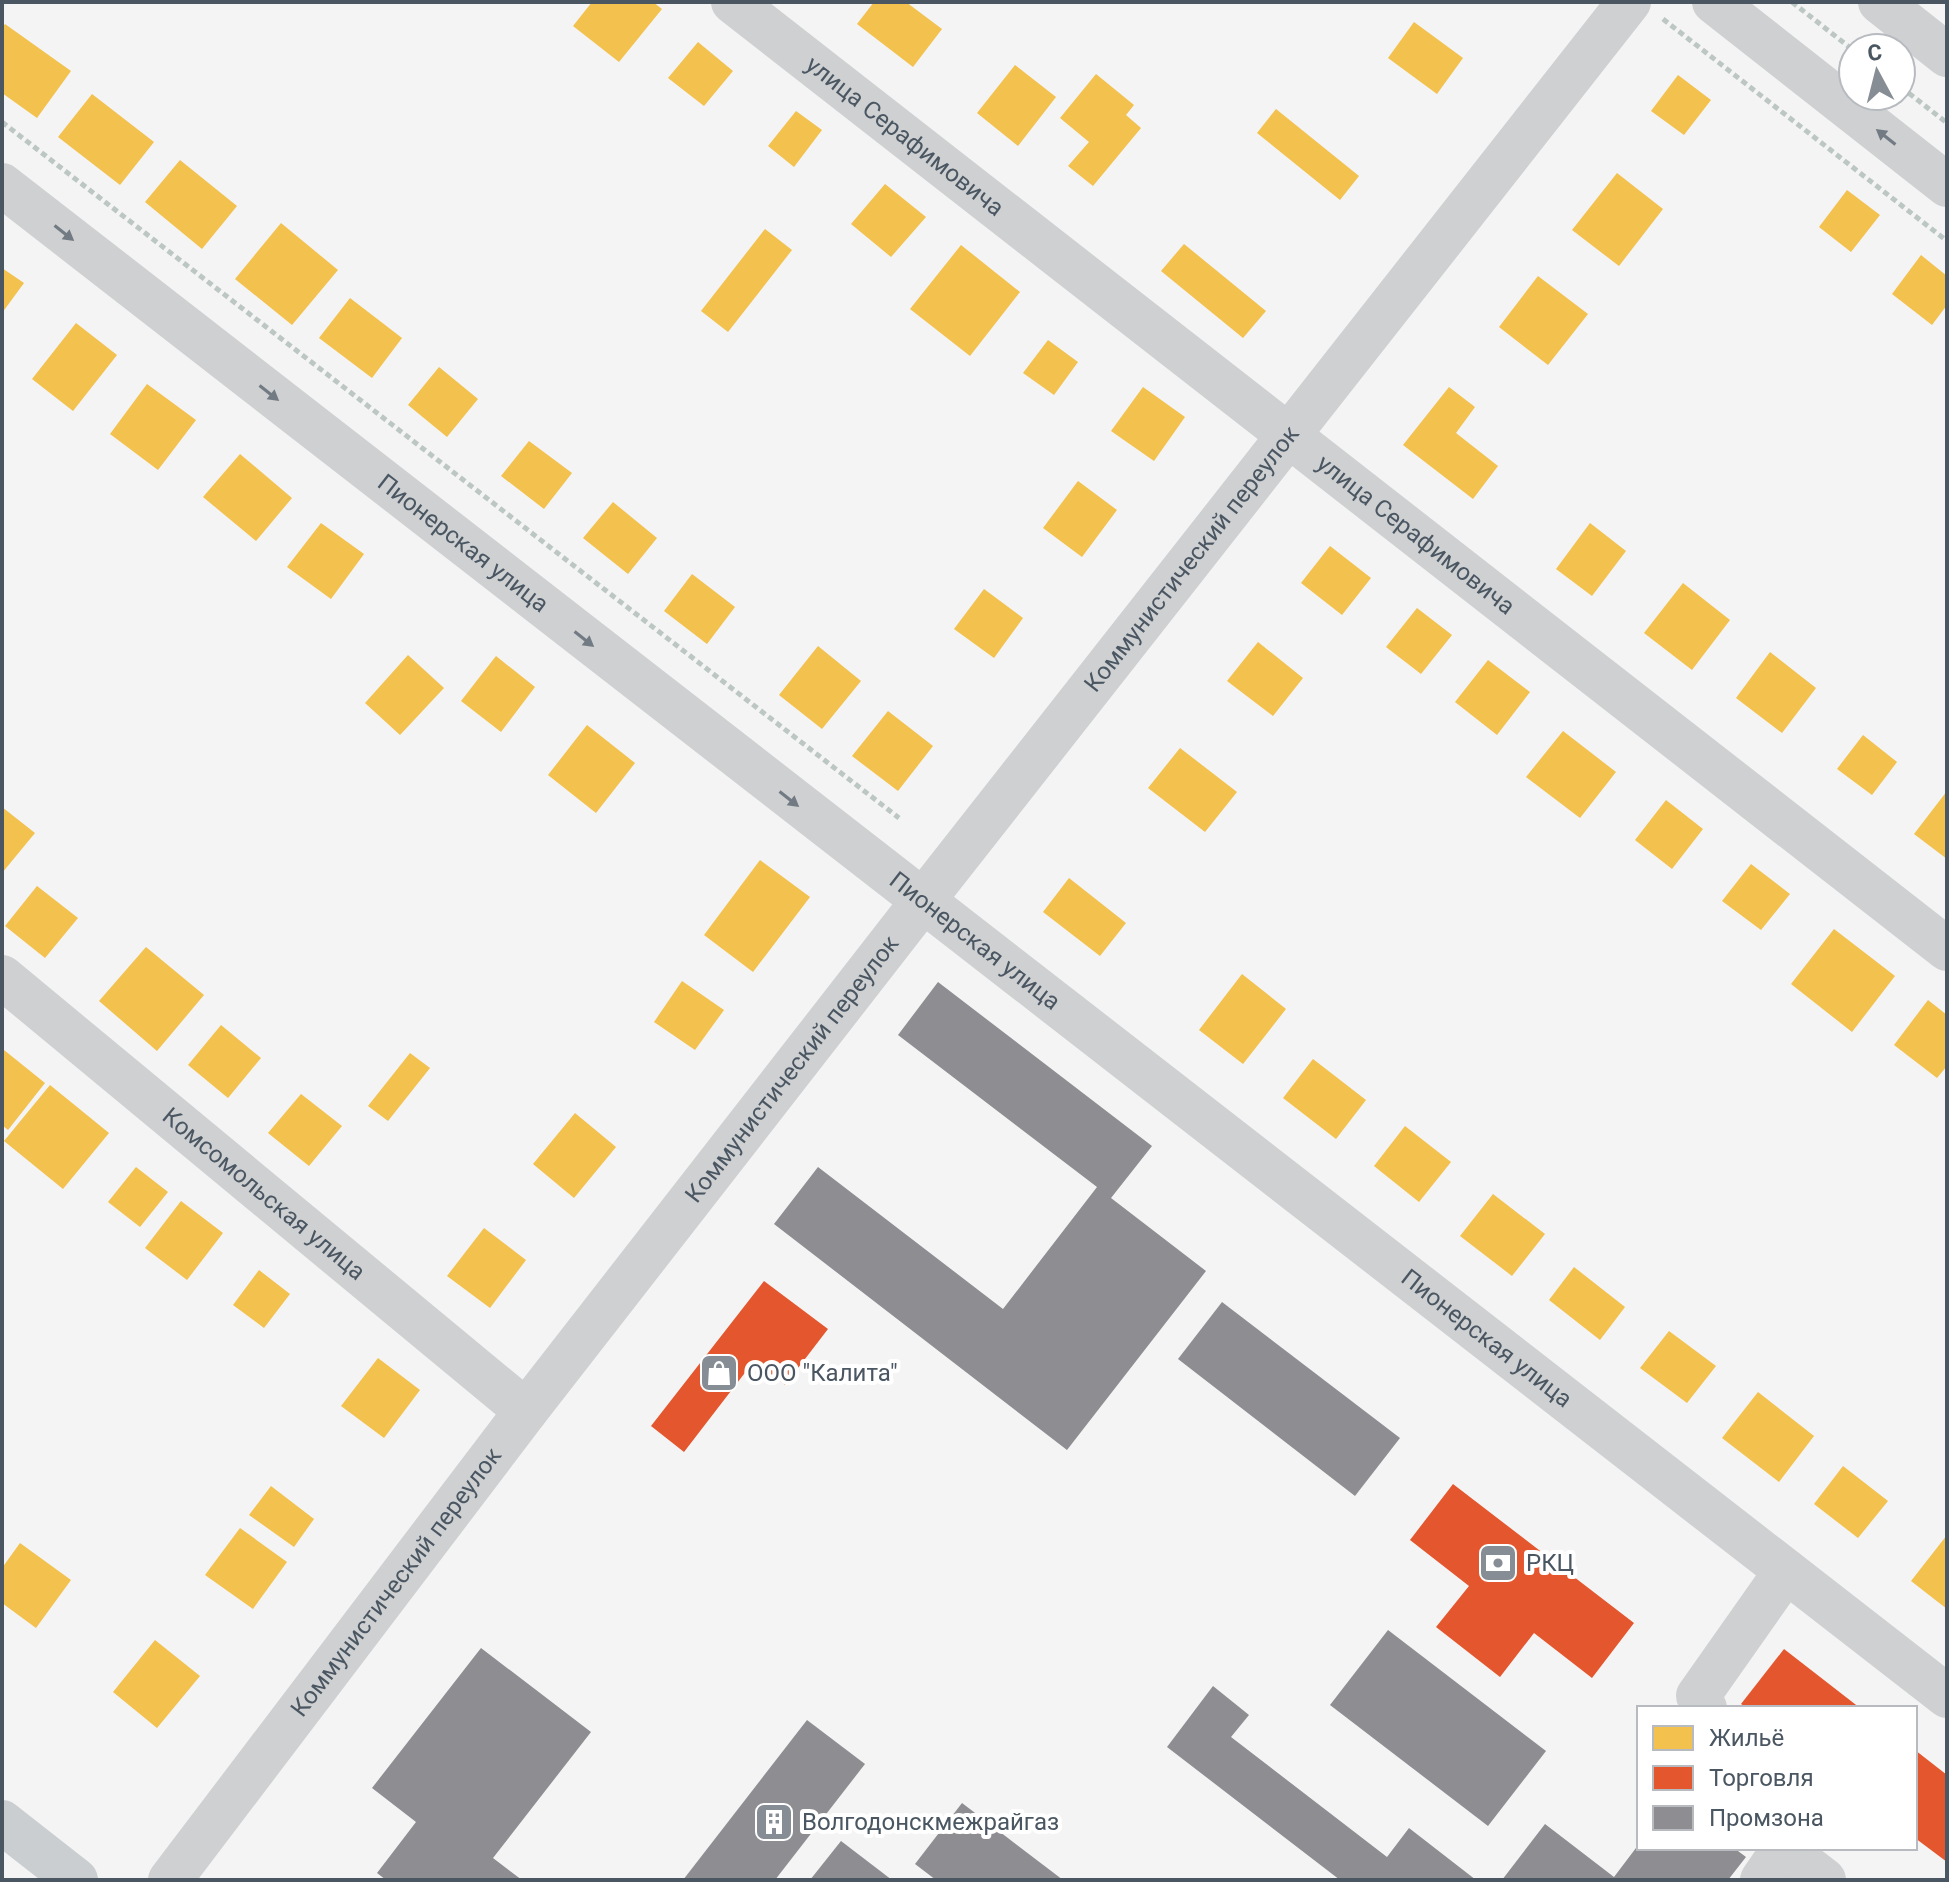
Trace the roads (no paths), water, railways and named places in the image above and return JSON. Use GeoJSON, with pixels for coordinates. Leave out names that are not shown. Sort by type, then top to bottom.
{"type":"FeatureCollection","features":[{"type":"Feature","properties":{"kind":"main road"},"geometry":{"type":"LineString","coordinates":[[2,1822],[76,1880]]}},
{"type":"Feature","properties":{"kind":"street","name":"улица Серафимовича"},"geometry":{"type":"LineString","coordinates":[[733,2],[1947,949]]}},
{"type":"Feature","properties":{"kind":"street"},"geometry":{"type":"LineString","coordinates":[[1714,2],[1947,185]]}},
{"type":"Feature","properties":{"kind":"street"},"geometry":{"type":"LineString","coordinates":[[1880,2],[1947,55]]}},
{"type":"Feature","properties":{"kind":"street","name":"Коммунистический переулок"},"geometry":{"type":"LineString","coordinates":[[170,1880],[526,1411],[1287,437],[1645,9]]}},
{"type":"Feature","properties":{"kind":"street","name":"Пионерская улица"},"geometry":{"type":"LineString","coordinates":[[2,185],[1947,1696]]}},
{"type":"Feature","properties":{"kind":"street","name":"Комсомольская улица"},"geometry":{"type":"LineString","coordinates":[[2,977],[526,1411]]}},
{"type":"Feature","properties":{"kind":"street"},"geometry":{"type":"LineString","coordinates":[[1704,1706],[1698,1696],[1786,1571]]}},
{"type":"Feature","properties":{"kind":"street"},"geometry":{"type":"LineString","coordinates":[[1777,1859],[1824,1880]]}},
{"type":"Feature","properties":{"kind":"place","name":"ООО \"Калита\""},"geometry":{"type":"Point","coordinates":[719,1373]}},
{"type":"Feature","properties":{"kind":"place","name":"РКЦ"},"geometry":{"type":"Point","coordinates":[1498,1563]}},
{"type":"Feature","properties":{"kind":"place","name":"Волгодонскмежрайгаз"},"geometry":{"type":"Point","coordinates":[774,1822]}}]}
